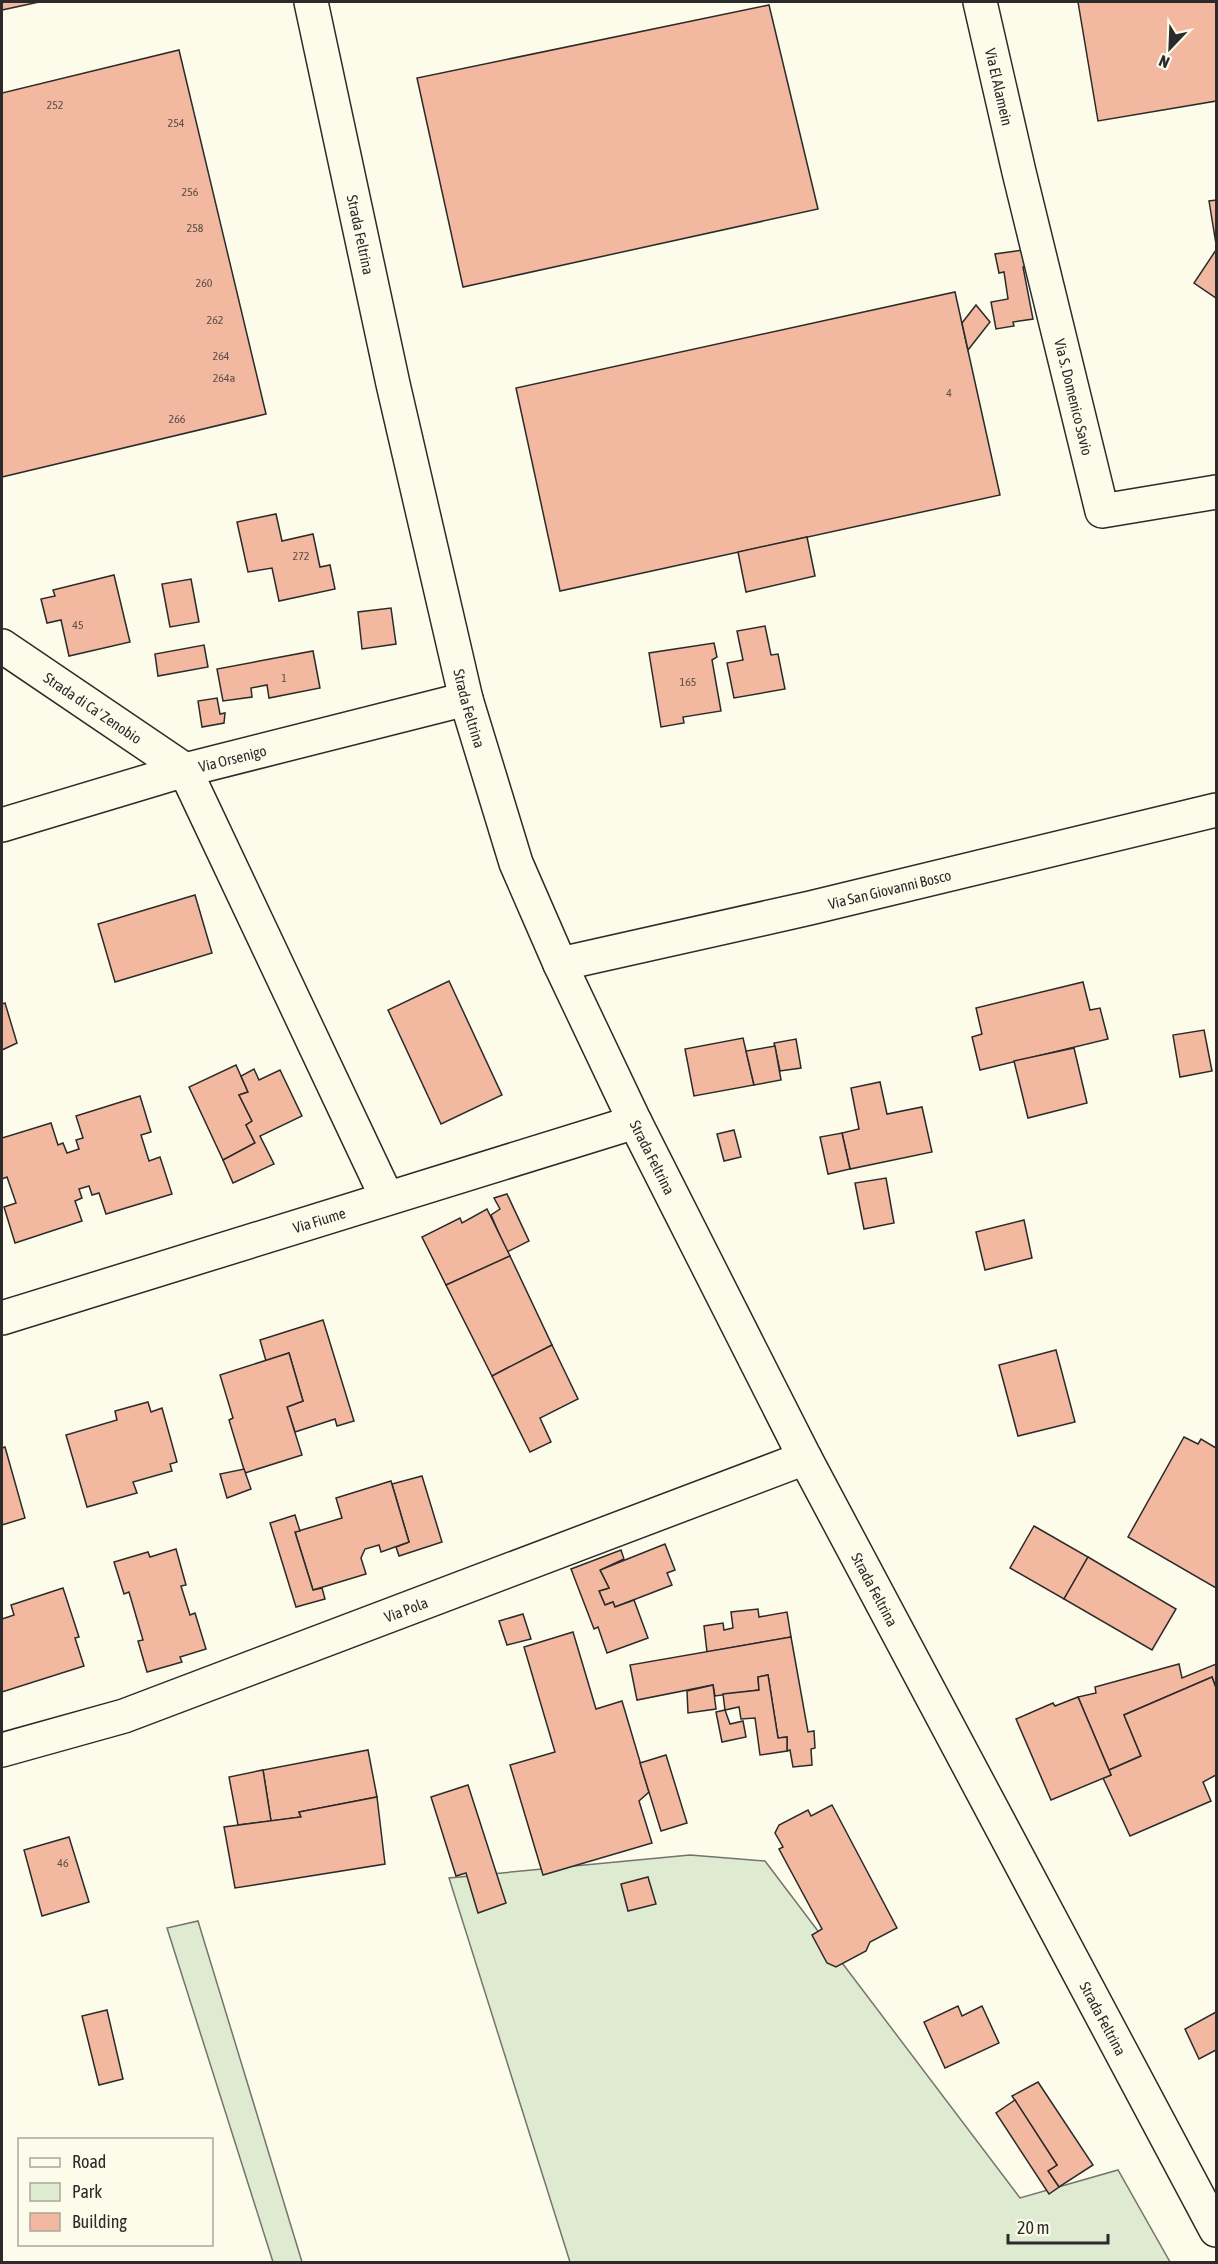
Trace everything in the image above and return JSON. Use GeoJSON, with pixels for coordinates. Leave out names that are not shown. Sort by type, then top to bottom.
{"type":"FeatureCollection","features":[{"type":"Feature","properties":{"kind":"street","name":"Strada Feltrina"},"geometry":{"type":"LineString","coordinates":[[311,2],[393,384],[466,699],[516,863],[560,964],[635,1122],[805,1458],[1216,2230]]}},
{"type":"Feature","properties":{"kind":"street","name":"Via El Alamein"},"geometry":{"type":"LineString","coordinates":[[980,2],[1019,172]]}},
{"type":"Feature","properties":{"kind":"street","name":"Via S. Domenico Savio"},"geometry":{"type":"LineString","coordinates":[[1019,172],[1102,511],[1216,492]]}},
{"type":"Feature","properties":{"kind":"street","name":"Strada di Ca' Zenobio"},"geometry":{"type":"LineString","coordinates":[[2,646],[185,770]]}},
{"type":"Feature","properties":{"kind":"street","name":"Via Orsenigo"},"geometry":{"type":"LineString","coordinates":[[2,825],[185,770],[466,699]]}},
{"type":"Feature","properties":{"kind":"street"},"geometry":{"type":"LineString","coordinates":[[185,770],[387,1198]]}},
{"type":"Feature","properties":{"kind":"street","name":"Via San Giovanni Bosco"},"geometry":{"type":"LineString","coordinates":[[560,964],[810,908],[1216,810]]}},
{"type":"Feature","properties":{"kind":"street","name":"Via Fiume"},"geometry":{"type":"LineString","coordinates":[[2,1318],[635,1122]]}},
{"type":"Feature","properties":{"kind":"street","name":"Via Pola"},"geometry":{"type":"LineString","coordinates":[[2,1750],[124,1716],[805,1458]]}},
{"type":"Feature","properties":{"kind":"green space"},"geometry":{"type":"Polygon","coordinates":[[[690,1855],[765,1861],[1020,2198],[1118,2170],[1170,2262],[570,2262],[449,1878],[690,1855]]]}},
{"type":"Feature","properties":{"kind":"green space"},"geometry":{"type":"Polygon","coordinates":[[[198,1921],[302,2262],[273,2262],[167,1928],[198,1921]]]}},
{"type":"Feature","properties":{"kind":"building"},"geometry":{"type":"Polygon","coordinates":[[[2,2],[39,2],[2,10],[2,2]]]}},
{"type":"Feature","properties":{"kind":"building"},"geometry":{"type":"Polygon","coordinates":[[[1078,2],[1216,2],[1216,101],[1098,121],[1078,2]]]}},
{"type":"Feature","properties":{"kind":"building"},"geometry":{"type":"Polygon","coordinates":[[[769,5],[818,209],[463,287],[417,78],[769,5]]]}},
{"type":"Feature","properties":{"kind":"building"},"geometry":{"type":"Polygon","coordinates":[[[179,50],[266,414],[2,477],[2,93],[179,50]]]}},
{"type":"Feature","properties":{"kind":"building"},"geometry":{"type":"Polygon","coordinates":[[[1216,200],[1216,244],[1209,201],[1216,200]]]}},
{"type":"Feature","properties":{"kind":"building"},"geometry":{"type":"Polygon","coordinates":[[[1023,250],[1026,266],[1023,267],[1033,319],[1013,322],[1014,326],[996,329],[991,302],[1008,299],[1004,272],[999,273],[995,254],[1023,250]]]}},
{"type":"Feature","properties":{"kind":"building"},"geometry":{"type":"Polygon","coordinates":[[[1216,250],[1216,298],[1194,283],[1216,250]]]}},
{"type":"Feature","properties":{"kind":"building"},"geometry":{"type":"Polygon","coordinates":[[[955,292],[1000,495],[560,591],[516,388],[955,292]]]}},
{"type":"Feature","properties":{"kind":"building"},"geometry":{"type":"Polygon","coordinates":[[[976,305],[990,322],[968,350],[962,323],[976,305]]]}},
{"type":"Feature","properties":{"kind":"building"},"geometry":{"type":"Polygon","coordinates":[[[276,514],[282,541],[313,534],[320,567],[330,565],[335,589],[279,601],[272,568],[248,572],[237,522],[276,514]]]}},
{"type":"Feature","properties":{"kind":"building"},"geometry":{"type":"Polygon","coordinates":[[[807,537],[815,576],[746,592],[738,552],[807,537]]]}},
{"type":"Feature","properties":{"kind":"building"},"geometry":{"type":"Polygon","coordinates":[[[114,575],[130,642],[69,656],[61,620],[47,623],[41,599],[55,596],[53,590],[114,575]]]}},
{"type":"Feature","properties":{"kind":"building"},"geometry":{"type":"Polygon","coordinates":[[[191,579],[199,622],[170,627],[162,584],[191,579]]]}},
{"type":"Feature","properties":{"kind":"building"},"geometry":{"type":"Polygon","coordinates":[[[391,608],[396,644],[362,649],[358,612],[391,608]]]}},
{"type":"Feature","properties":{"kind":"building"},"geometry":{"type":"Polygon","coordinates":[[[765,626],[771,655],[778,654],[785,689],[734,698],[727,663],[743,660],[737,631],[765,626]]]}},
{"type":"Feature","properties":{"kind":"building"},"geometry":{"type":"Polygon","coordinates":[[[714,643],[717,657],[712,660],[721,711],[683,717],[684,723],[661,727],[649,653],[714,643]]]}},
{"type":"Feature","properties":{"kind":"building"},"geometry":{"type":"Polygon","coordinates":[[[204,645],[208,667],[158,676],[155,654],[204,645]]]}},
{"type":"Feature","properties":{"kind":"building"},"geometry":{"type":"Polygon","coordinates":[[[313,651],[320,688],[269,698],[267,685],[251,688],[252,697],[223,701],[217,669],[313,651]]]}},
{"type":"Feature","properties":{"kind":"building"},"geometry":{"type":"Polygon","coordinates":[[[217,698],[220,714],[225,713],[224,723],[202,727],[198,701],[217,698]]]}},
{"type":"Feature","properties":{"kind":"building"},"geometry":{"type":"Polygon","coordinates":[[[195,895],[212,953],[115,982],[98,924],[195,895]]]}},
{"type":"Feature","properties":{"kind":"building"},"geometry":{"type":"Polygon","coordinates":[[[449,981],[502,1095],[441,1124],[388,1010],[449,981]]]}},
{"type":"Feature","properties":{"kind":"building"},"geometry":{"type":"Polygon","coordinates":[[[1083,982],[1090,1010],[1100,1008],[1108,1039],[980,1070],[972,1037],[982,1034],[976,1008],[1083,982]]]}},
{"type":"Feature","properties":{"kind":"building"},"geometry":{"type":"Polygon","coordinates":[[[5,1003],[17,1043],[2,1050],[2,1004],[5,1003]]]}},
{"type":"Feature","properties":{"kind":"building"},"geometry":{"type":"Polygon","coordinates":[[[1204,1030],[1212,1071],[1180,1077],[1173,1035],[1204,1030]]]}},
{"type":"Feature","properties":{"kind":"building"},"geometry":{"type":"Polygon","coordinates":[[[743,1038],[754,1085],[694,1096],[685,1049],[743,1038]]]}},
{"type":"Feature","properties":{"kind":"building"},"geometry":{"type":"Polygon","coordinates":[[[796,1039],[801,1068],[780,1071],[774,1043],[796,1039]]]}},
{"type":"Feature","properties":{"kind":"building"},"geometry":{"type":"Polygon","coordinates":[[[775,1046],[781,1080],[754,1085],[746,1051],[775,1046]]]}},
{"type":"Feature","properties":{"kind":"building"},"geometry":{"type":"Polygon","coordinates":[[[1074,1048],[1087,1103],[1028,1118],[1014,1061],[1074,1048]]]}},
{"type":"Feature","properties":{"kind":"building"},"geometry":{"type":"Polygon","coordinates":[[[236,1065],[248,1092],[239,1095],[252,1121],[246,1125],[255,1143],[223,1160],[189,1087],[236,1065]]]}},
{"type":"Feature","properties":{"kind":"building"},"geometry":{"type":"Polygon","coordinates":[[[254,1069],[259,1080],[280,1070],[302,1116],[260,1136],[274,1164],[233,1183],[223,1160],[255,1143],[246,1125],[252,1121],[239,1095],[248,1092],[241,1076],[254,1069]]]}},
{"type":"Feature","properties":{"kind":"building"},"geometry":{"type":"Polygon","coordinates":[[[880,1082],[887,1114],[922,1107],[932,1152],[850,1169],[842,1133],[859,1129],[851,1088],[880,1082]]]}},
{"type":"Feature","properties":{"kind":"building"},"geometry":{"type":"Polygon","coordinates":[[[140,1096],[151,1132],[141,1135],[149,1161],[160,1157],[172,1194],[106,1214],[99,1193],[92,1195],[89,1186],[79,1189],[82,1198],[75,1201],[82,1221],[15,1243],[4,1207],[16,1203],[7,1177],[2,1179],[2,1138],[51,1123],[58,1145],[63,1143],[67,1153],[79,1149],[76,1140],[83,1138],[76,1116],[140,1096]]]}},
{"type":"Feature","properties":{"kind":"building"},"geometry":{"type":"Polygon","coordinates":[[[734,1130],[741,1157],[724,1161],[717,1134],[734,1130]]]}},
{"type":"Feature","properties":{"kind":"building"},"geometry":{"type":"Polygon","coordinates":[[[842,1133],[850,1169],[828,1174],[820,1137],[842,1133]]]}},
{"type":"Feature","properties":{"kind":"building"},"geometry":{"type":"Polygon","coordinates":[[[886,1178],[894,1223],[864,1229],[855,1183],[886,1178]]]}},
{"type":"Feature","properties":{"kind":"building"},"geometry":{"type":"Polygon","coordinates":[[[507,1194],[529,1241],[507,1252],[491,1215],[500,1209],[494,1198],[507,1194]]]}},
{"type":"Feature","properties":{"kind":"building"},"geometry":{"type":"Polygon","coordinates":[[[487,1209],[510,1256],[446,1285],[422,1237],[460,1218],[462,1223],[487,1209]]]}},
{"type":"Feature","properties":{"kind":"building"},"geometry":{"type":"Polygon","coordinates":[[[1024,1220],[1032,1258],[985,1270],[976,1232],[1024,1220]]]}},
{"type":"Feature","properties":{"kind":"building"},"geometry":{"type":"Polygon","coordinates":[[[510,1256],[552,1345],[492,1376],[446,1285],[510,1256]]]}},
{"type":"Feature","properties":{"kind":"building"},"geometry":{"type":"Polygon","coordinates":[[[323,1320],[354,1421],[337,1426],[335,1419],[295,1432],[287,1407],[303,1401],[289,1353],[266,1361],[260,1340],[323,1320]]]}},
{"type":"Feature","properties":{"kind":"building"},"geometry":{"type":"Polygon","coordinates":[[[552,1345],[578,1399],[540,1418],[551,1442],[530,1452],[492,1376],[552,1345]]]}},
{"type":"Feature","properties":{"kind":"building"},"geometry":{"type":"Polygon","coordinates":[[[1056,1350],[1075,1422],[1018,1436],[999,1365],[1056,1350]]]}},
{"type":"Feature","properties":{"kind":"building"},"geometry":{"type":"Polygon","coordinates":[[[289,1353],[303,1401],[287,1407],[302,1455],[245,1473],[229,1420],[233,1418],[220,1375],[289,1353]]]}},
{"type":"Feature","properties":{"kind":"building"},"geometry":{"type":"Polygon","coordinates":[[[148,1402],[151,1412],[162,1408],[177,1462],[170,1464],[172,1471],[133,1482],[137,1493],[87,1507],[66,1435],[117,1420],[115,1411],[148,1402]]]}},
{"type":"Feature","properties":{"kind":"building"},"geometry":{"type":"Polygon","coordinates":[[[1184,1437],[1198,1444],[1201,1439],[1216,1448],[1216,1588],[1128,1537],[1184,1437]]]}},
{"type":"Feature","properties":{"kind":"building"},"geometry":{"type":"Polygon","coordinates":[[[5,1447],[25,1518],[2,1525],[2,1448],[5,1447]]]}},
{"type":"Feature","properties":{"kind":"building"},"geometry":{"type":"Polygon","coordinates":[[[244,1469],[251,1489],[227,1498],[220,1474],[244,1469]]]}},
{"type":"Feature","properties":{"kind":"building"},"geometry":{"type":"Polygon","coordinates":[[[422,1476],[442,1542],[399,1556],[396,1547],[409,1542],[392,1484],[422,1476]]]}},
{"type":"Feature","properties":{"kind":"building"},"geometry":{"type":"Polygon","coordinates":[[[391,1481],[409,1542],[381,1552],[379,1545],[365,1549],[361,1558],[366,1574],[313,1590],[295,1532],[342,1518],[336,1498],[391,1481]]]}},
{"type":"Feature","properties":{"kind":"building"},"geometry":{"type":"Polygon","coordinates":[[[295,1515],[300,1531],[295,1532],[313,1590],[322,1588],[325,1599],[296,1607],[270,1523],[295,1515]]]}},
{"type":"Feature","properties":{"kind":"building"},"geometry":{"type":"Polygon","coordinates":[[[1034,1526],[1088,1557],[1064,1599],[1010,1568],[1034,1526]]]}},
{"type":"Feature","properties":{"kind":"building"},"geometry":{"type":"Polygon","coordinates":[[[665,1544],[675,1570],[667,1573],[672,1585],[615,1607],[613,1602],[605,1605],[599,1591],[609,1588],[600,1570],[665,1544]]]}},
{"type":"Feature","properties":{"kind":"building"},"geometry":{"type":"Polygon","coordinates":[[[176,1549],[186,1585],[181,1586],[190,1615],[195,1613],[206,1649],[180,1657],[182,1662],[147,1672],[138,1641],[143,1640],[129,1592],[124,1594],[114,1562],[148,1552],[150,1557],[176,1549]]]}},
{"type":"Feature","properties":{"kind":"building"},"geometry":{"type":"Polygon","coordinates":[[[621,1550],[624,1559],[600,1570],[609,1588],[599,1591],[605,1605],[613,1602],[615,1607],[634,1600],[648,1638],[607,1653],[598,1627],[594,1629],[571,1569],[621,1550]]]}},
{"type":"Feature","properties":{"kind":"building"},"geometry":{"type":"Polygon","coordinates":[[[1088,1557],[1176,1609],[1152,1650],[1064,1599],[1088,1557]]]}},
{"type":"Feature","properties":{"kind":"building"},"geometry":{"type":"Polygon","coordinates":[[[63,1588],[79,1637],[75,1638],[84,1666],[2,1692],[2,1619],[14,1615],[11,1605],[63,1588]]]}},
{"type":"Feature","properties":{"kind":"building"},"geometry":{"type":"Polygon","coordinates":[[[758,1609],[759,1617],[787,1612],[791,1637],[707,1652],[704,1626],[723,1623],[724,1630],[733,1628],[731,1612],[758,1609]]]}},
{"type":"Feature","properties":{"kind":"building"},"geometry":{"type":"Polygon","coordinates":[[[523,1614],[531,1639],[507,1645],[499,1621],[523,1614]]]}},
{"type":"Feature","properties":{"kind":"building"},"geometry":{"type":"Polygon","coordinates":[[[573,1632],[596,1709],[622,1701],[649,1792],[639,1801],[652,1843],[543,1875],[510,1765],[555,1752],[524,1647],[573,1632]]]}},
{"type":"Feature","properties":{"kind":"building"},"geometry":{"type":"Polygon","coordinates":[[[791,1637],[808,1732],[814,1731],[815,1748],[811,1749],[812,1765],[793,1767],[790,1750],[787,1751],[787,1737],[778,1738],[768,1675],[758,1677],[759,1690],[715,1696],[713,1685],[637,1700],[630,1665],[791,1637]]]}},
{"type":"Feature","properties":{"kind":"building"},"geometry":{"type":"Polygon","coordinates":[[[1179,1664],[1182,1678],[1216,1664],[1216,1688],[1212,1677],[1124,1715],[1141,1756],[1109,1770],[1078,1697],[1096,1693],[1095,1687],[1179,1664]]]}},
{"type":"Feature","properties":{"kind":"building"},"geometry":{"type":"Polygon","coordinates":[[[768,1675],[778,1738],[787,1737],[787,1751],[760,1755],[755,1718],[741,1719],[739,1707],[725,1710],[723,1694],[759,1690],[758,1677],[768,1675]]]}},
{"type":"Feature","properties":{"kind":"building"},"geometry":{"type":"Polygon","coordinates":[[[1212,1677],[1216,1688],[1216,1775],[1203,1782],[1211,1801],[1130,1836],[1103,1778],[1111,1775],[1109,1770],[1141,1756],[1124,1715],[1212,1677]]]}},
{"type":"Feature","properties":{"kind":"building"},"geometry":{"type":"Polygon","coordinates":[[[713,1685],[716,1709],[688,1713],[687,1691],[713,1685]]]}},
{"type":"Feature","properties":{"kind":"building"},"geometry":{"type":"Polygon","coordinates":[[[1078,1697],[1111,1775],[1051,1800],[1016,1719],[1053,1703],[1055,1706],[1078,1697]]]}},
{"type":"Feature","properties":{"kind":"building"},"geometry":{"type":"Polygon","coordinates":[[[725,1710],[730,1724],[743,1721],[746,1737],[722,1742],[716,1712],[725,1710]]]}},
{"type":"Feature","properties":{"kind":"building"},"geometry":{"type":"Polygon","coordinates":[[[368,1750],[377,1797],[299,1812],[301,1817],[271,1821],[263,1770],[368,1750]]]}},
{"type":"Feature","properties":{"kind":"building"},"geometry":{"type":"Polygon","coordinates":[[[666,1755],[687,1823],[661,1831],[640,1763],[666,1755]]]}},
{"type":"Feature","properties":{"kind":"building"},"geometry":{"type":"Polygon","coordinates":[[[263,1770],[271,1821],[238,1825],[229,1777],[263,1770]]]}},
{"type":"Feature","properties":{"kind":"building"},"geometry":{"type":"Polygon","coordinates":[[[468,1785],[506,1903],[478,1913],[466,1873],[456,1876],[431,1797],[468,1785]]]}},
{"type":"Feature","properties":{"kind":"building"},"geometry":{"type":"Polygon","coordinates":[[[377,1797],[385,1864],[235,1888],[224,1827],[301,1817],[299,1812],[377,1797]]]}},
{"type":"Feature","properties":{"kind":"building"},"geometry":{"type":"Polygon","coordinates":[[[832,1805],[897,1928],[870,1942],[866,1951],[836,1967],[827,1963],[812,1935],[822,1929],[779,1849],[783,1847],[775,1833],[779,1825],[808,1810],[811,1816],[832,1805]]]}},
{"type":"Feature","properties":{"kind":"building"},"geometry":{"type":"Polygon","coordinates":[[[69,1837],[89,1902],[42,1916],[24,1850],[69,1837]]]}},
{"type":"Feature","properties":{"kind":"building"},"geometry":{"type":"Polygon","coordinates":[[[648,1877],[656,1904],[628,1911],[621,1884],[648,1877]]]}},
{"type":"Feature","properties":{"kind":"building"},"geometry":{"type":"Polygon","coordinates":[[[958,2006],[962,2016],[982,2006],[999,2043],[945,2068],[924,2022],[958,2006]]]}},
{"type":"Feature","properties":{"kind":"building"},"geometry":{"type":"Polygon","coordinates":[[[107,2010],[123,2079],[99,2085],[82,2016],[107,2010]]]}},
{"type":"Feature","properties":{"kind":"building"},"geometry":{"type":"Polygon","coordinates":[[[1216,2012],[1216,2050],[1199,2059],[1185,2029],[1216,2012]]]}},
{"type":"Feature","properties":{"kind":"building"},"geometry":{"type":"Polygon","coordinates":[[[1038,2082],[1093,2165],[1059,2187],[1048,2171],[1057,2165],[1012,2096],[1038,2082]]]}},
{"type":"Feature","properties":{"kind":"building"},"geometry":{"type":"Polygon","coordinates":[[[1015,2100],[1057,2165],[1048,2171],[1059,2187],[1049,2194],[996,2113],[1015,2100]]]}}]}
